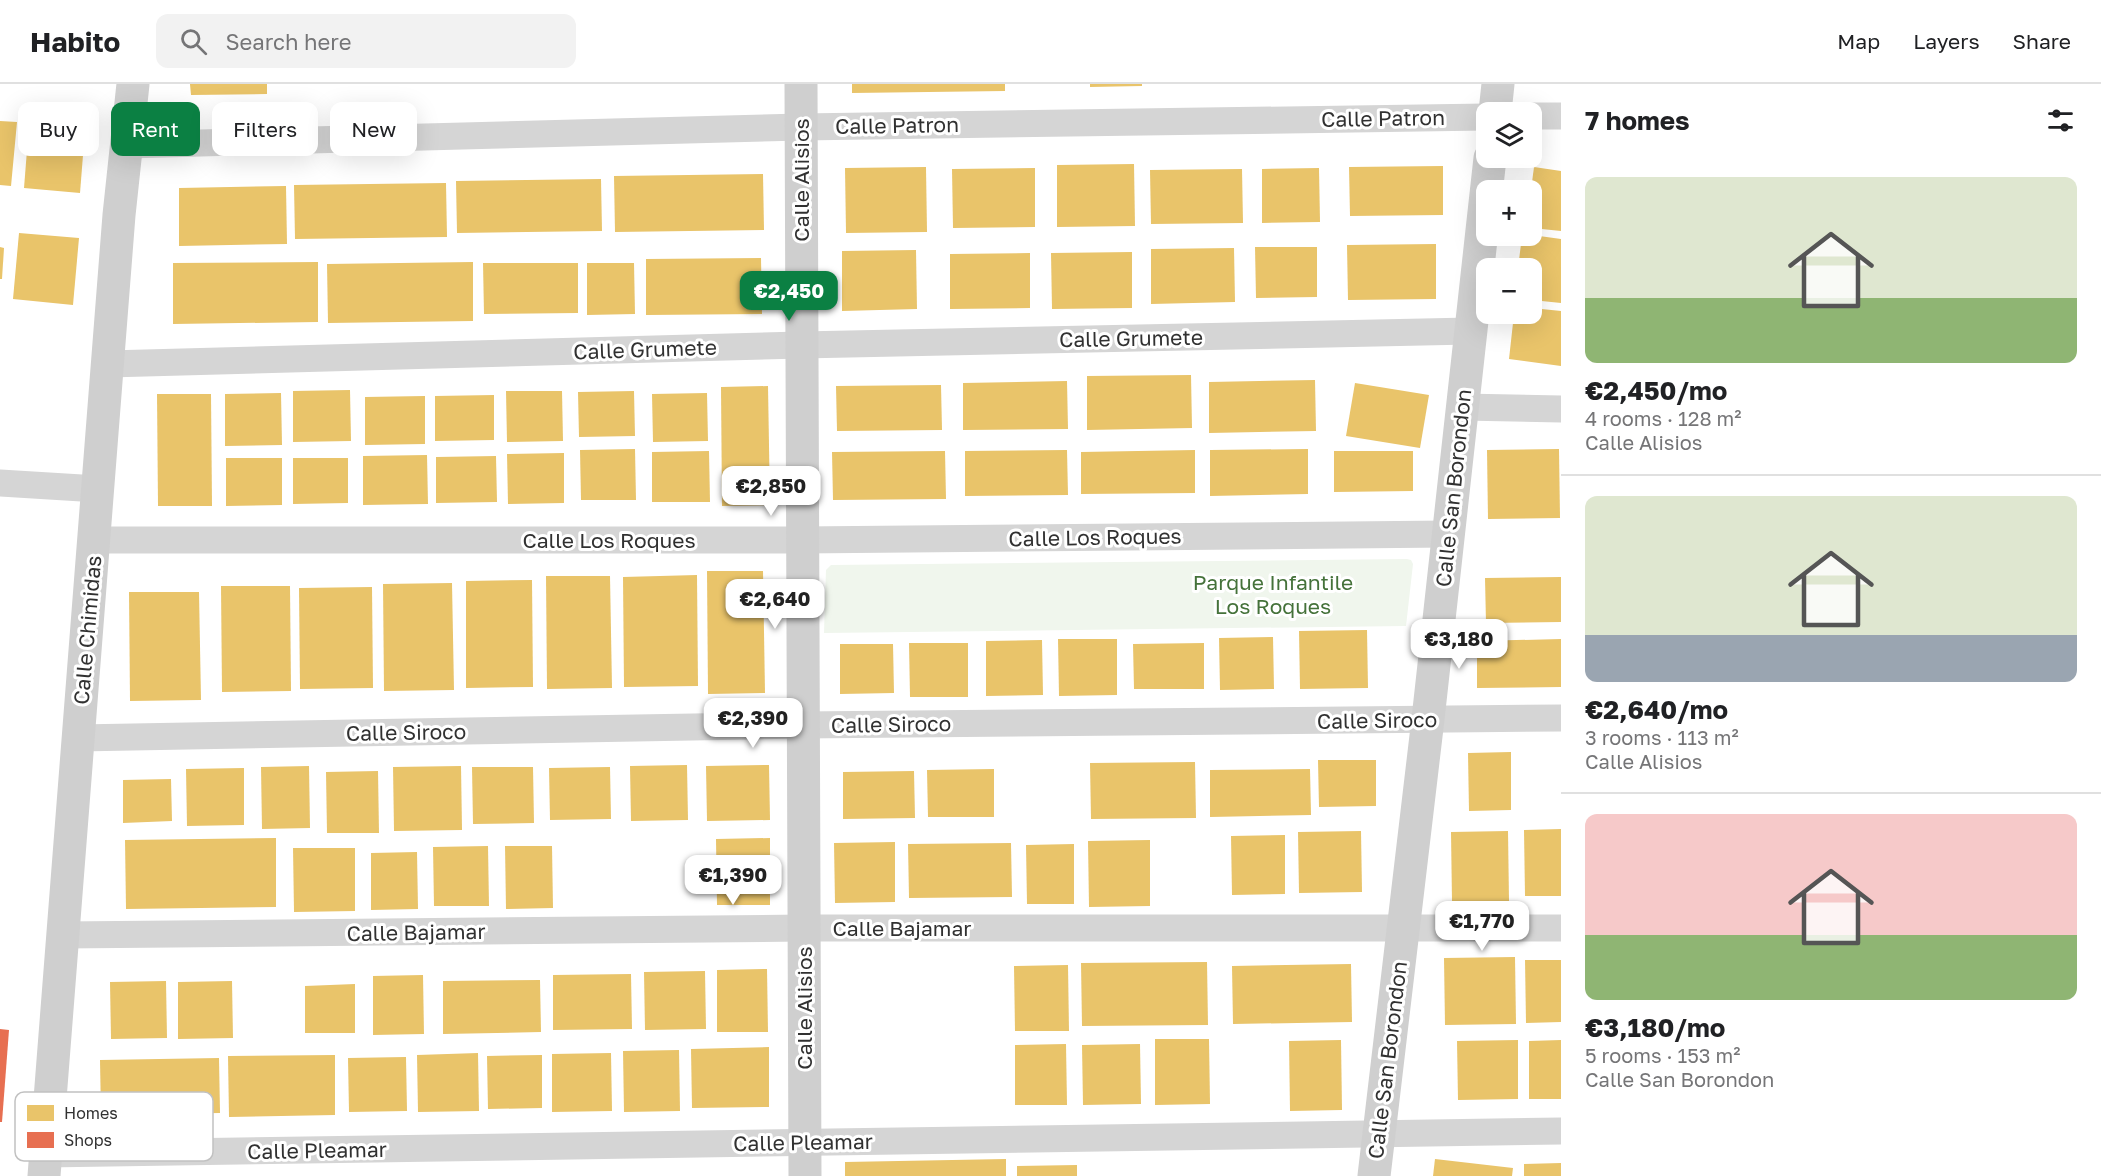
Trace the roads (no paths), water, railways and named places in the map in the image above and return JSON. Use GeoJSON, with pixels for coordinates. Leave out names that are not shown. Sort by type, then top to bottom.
{"type":"FeatureCollection","features":[{"type":"Feature","properties":{"kind":"street","name":"Calle Chimidas"},"geometry":{"type":"LineString","coordinates":[[131,102],[133,84]]}},
{"type":"Feature","properties":{"kind":"street","name":"Calle Alisios"},"geometry":{"type":"LineString","coordinates":[[801,84],[801,725],[805,1176]]}},
{"type":"Feature","properties":{"kind":"street"},"geometry":{"type":"LineString","coordinates":[[1496,102],[1498,84]]}},
{"type":"Feature","properties":{"kind":"street"},"geometry":{"type":"LineString","coordinates":[[1542,116],[1561,116]]}},
{"type":"Feature","properties":{"kind":"street","name":"Calle Patron"},"geometry":{"type":"LineString","coordinates":[[200,143],[801,127],[1476,117]]}},
{"type":"Feature","properties":{"kind":"street","name":"Calle Chimidas"},"geometry":{"type":"LineString","coordinates":[[51,1092],[119,215],[126,156]]}},
{"type":"Feature","properties":{"kind":"street","name":"Calle San Borondon"},"geometry":{"type":"LineString","coordinates":[[1374,1176],[1428,719],[1489,168]]}},
{"type":"Feature","properties":{"kind":"street","name":"Calle Grumete"},"geometry":{"type":"LineString","coordinates":[[108,364],[801,345],[1470,331]]}},
{"type":"Feature","properties":{"kind":"street"},"geometry":{"type":"LineString","coordinates":[[1462,407],[1561,409]]}},
{"type":"Feature","properties":{"kind":"street"},"geometry":{"type":"LineString","coordinates":[[0,483],[98,489]]}},
{"type":"Feature","properties":{"kind":"street","name":"Calle Los Roques"},"geometry":{"type":"LineString","coordinates":[[94,540],[801,540],[1448,534]]}},
{"type":"Feature","properties":{"kind":"street","name":"Calle Siroco"},"geometry":{"type":"LineString","coordinates":[[78,738],[801,725],[1561,718]]}},
{"type":"Feature","properties":{"kind":"street","name":"Calle Bajamar"},"geometry":{"type":"LineString","coordinates":[[63,935],[804,928],[1403,926],[1467,929],[1561,928]]}},
{"type":"Feature","properties":{"kind":"street","name":"Calle Pleamar"},"geometry":{"type":"LineString","coordinates":[[213,1160],[805,1142],[1561,1131]]}},
{"type":"Feature","properties":{"kind":"street","name":"Calle Pleamar"},"geometry":{"type":"LineString","coordinates":[[45,1165],[177,1161]]}},
{"type":"Feature","properties":{"kind":"park label","name":"Parque Infantile Los Roques"},"geometry":{"type":"Point","coordinates":[1273,594]}}]}
